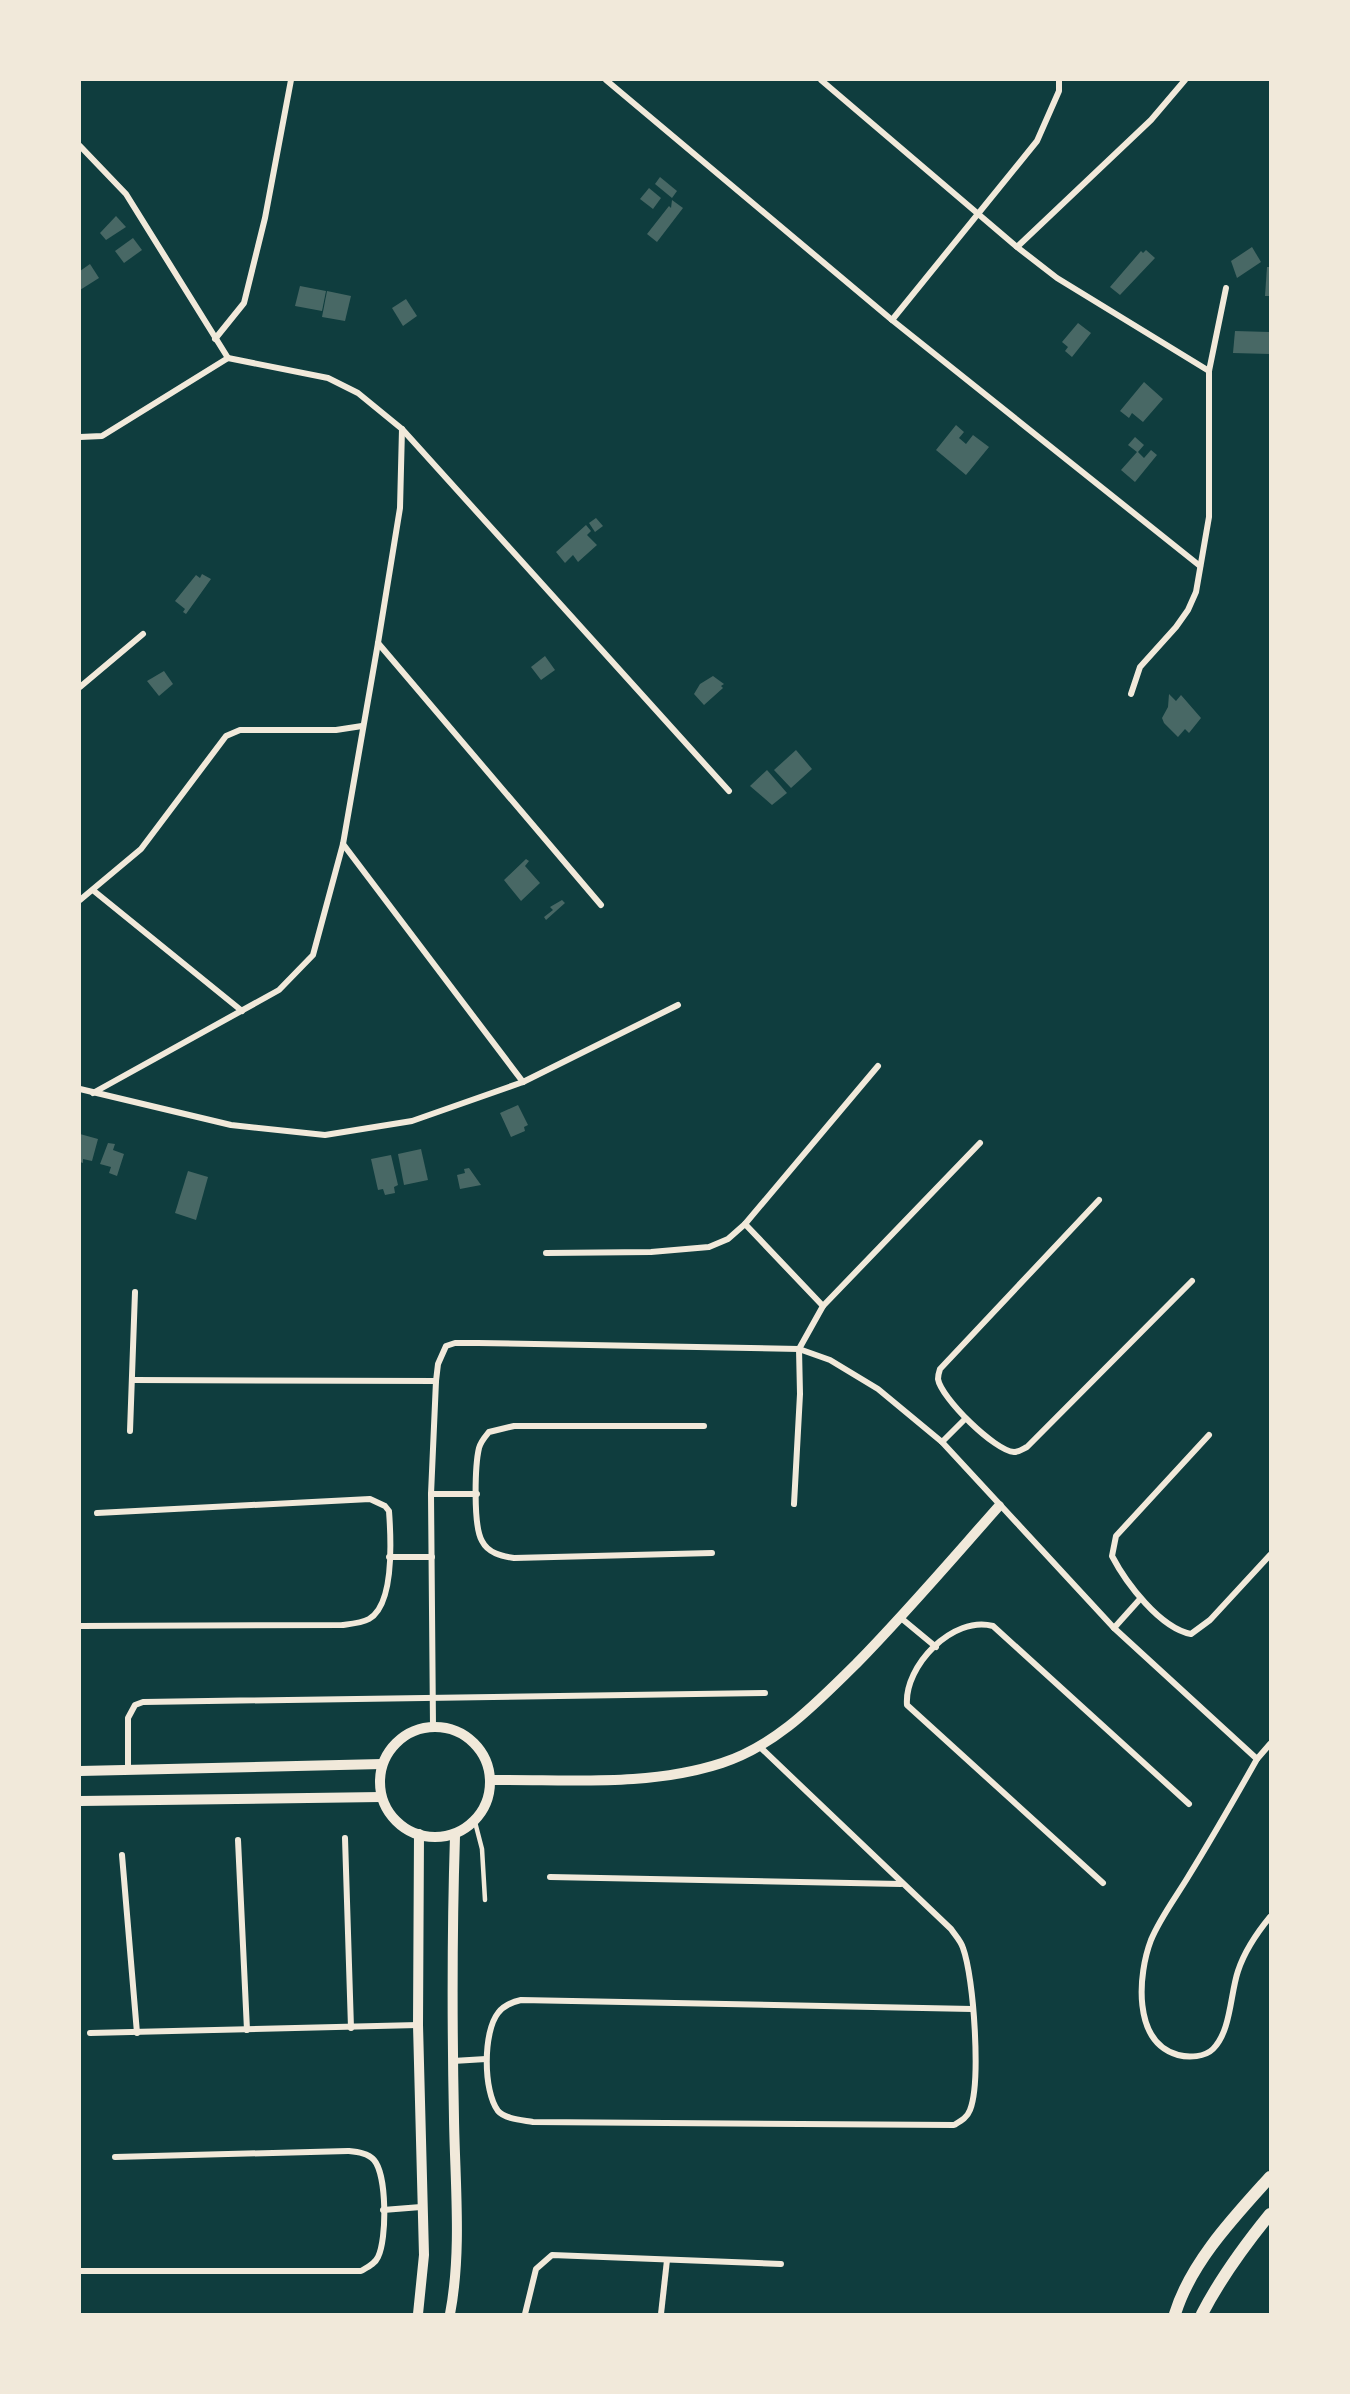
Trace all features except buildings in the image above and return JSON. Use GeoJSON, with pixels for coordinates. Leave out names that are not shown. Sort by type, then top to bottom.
{"type":"FeatureCollection","features":[{"type":"Feature","properties":{"kind":"main road"},"geometry":{"type":"LineString","coordinates":[[1174,2314],[1196,2271],[1221,2234],[1270,2177]]}},
{"type":"Feature","properties":{"kind":"main road"},"geometry":{"type":"LineString","coordinates":[[1202,2314],[1218,2283],[1241,2249],[1270,2214]]}},
{"type":"Feature","properties":{"kind":"street"},"geometry":{"type":"LineString","coordinates":[[215,339],[244,303],[265,218],[291,80]]}},
{"type":"Feature","properties":{"kind":"street"},"geometry":{"type":"LineString","coordinates":[[606,80],[892,320],[1200,567]]}},
{"type":"Feature","properties":{"kind":"street"},"geometry":{"type":"LineString","coordinates":[[821,80],[1017,248],[1058,278],[1209,371]]}},
{"type":"Feature","properties":{"kind":"street"},"geometry":{"type":"LineString","coordinates":[[892,320],[1037,141],[1059,91],[1059,80]]}},
{"type":"Feature","properties":{"kind":"street"},"geometry":{"type":"LineString","coordinates":[[1017,248],[1151,120],[1185,80]]}},
{"type":"Feature","properties":{"kind":"street"},"geometry":{"type":"LineString","coordinates":[[80,146],[126,194],[228,358]]}},
{"type":"Feature","properties":{"kind":"street"},"geometry":{"type":"LineString","coordinates":[[1131,694],[1140,667],[1188,610],[1196,592],[1209,517],[1209,371],[1226,288]]}},
{"type":"Feature","properties":{"kind":"street"},"geometry":{"type":"LineString","coordinates":[[80,437],[102,436],[228,358],[328,378],[358,393],[402,429],[729,791]]}},
{"type":"Feature","properties":{"kind":"street"},"geometry":{"type":"LineString","coordinates":[[93,1093],[279,990],[313,956],[343,844],[378,643],[400,508],[402,429]]}},
{"type":"Feature","properties":{"kind":"street"},"geometry":{"type":"LineString","coordinates":[[80,687],[143,634]]}},
{"type":"Feature","properties":{"kind":"street"},"geometry":{"type":"LineString","coordinates":[[378,643],[601,905]]}},
{"type":"Feature","properties":{"kind":"street"},"geometry":{"type":"LineString","coordinates":[[80,900],[94,891],[141,849],[226,736],[240,730],[336,730],[362,726]]}},
{"type":"Feature","properties":{"kind":"street"},"geometry":{"type":"LineString","coordinates":[[343,844],[523,1082]]}},
{"type":"Feature","properties":{"kind":"street"},"geometry":{"type":"LineString","coordinates":[[94,891],[242,1011]]}},
{"type":"Feature","properties":{"kind":"street"},"geometry":{"type":"LineString","coordinates":[[80,1089],[231,1125],[325,1135],[412,1122],[523,1082],[678,1005]]}},
{"type":"Feature","properties":{"kind":"street"},"geometry":{"type":"LineString","coordinates":[[546,1253],[701,1249],[728,1239],[745,1224],[878,1066]]}},
{"type":"Feature","properties":{"kind":"street"},"geometry":{"type":"LineString","coordinates":[[794,1504],[800,1394],[799,1349],[823,1306],[980,1143]]}},
{"type":"Feature","properties":{"kind":"street"},"geometry":{"type":"LineString","coordinates":[[1099,1200],[940,1369],[938,1379],[942,1387],[966,1419],[1007,1450],[1017,1452],[1027,1447],[1192,1281]]}},
{"type":"Feature","properties":{"kind":"street"},"geometry":{"type":"LineString","coordinates":[[745,1224],[823,1306]]}},
{"type":"Feature","properties":{"kind":"street"},"geometry":{"type":"LineString","coordinates":[[130,1431],[134,1380],[135,1292]]}},
{"type":"Feature","properties":{"kind":"street"},"geometry":{"type":"LineString","coordinates":[[433,1726],[431,1700],[432,1494],[436,1381],[441,1354],[446,1346],[455,1343],[799,1349],[830,1360],[878,1389],[942,1442],[1114,1628],[1257,1759]]}},
{"type":"Feature","properties":{"kind":"street"},"geometry":{"type":"LineString","coordinates":[[134,1380],[436,1381]]}},
{"type":"Feature","properties":{"kind":"street"},"geometry":{"type":"LineString","coordinates":[[942,1442],[966,1419]]}},
{"type":"Feature","properties":{"kind":"street"},"geometry":{"type":"LineString","coordinates":[[704,1426],[500,1427],[489,1432],[478,1450],[477,1494],[481,1540],[488,1549],[500,1556],[531,1559],[712,1553]]}},
{"type":"Feature","properties":{"kind":"street"},"geometry":{"type":"LineString","coordinates":[[1209,1435],[1116,1536],[1112,1556],[1140,1599],[1182,1632],[1191,1634],[1210,1620],[1270,1555]]}},
{"type":"Feature","properties":{"kind":"street"},"geometry":{"type":"LineString","coordinates":[[432,1494],[477,1494]]}},
{"type":"Feature","properties":{"kind":"street"},"geometry":{"type":"LineString","coordinates":[[81,1626],[355,1623],[368,1619],[382,1605],[387,1590],[389,1511],[385,1506],[370,1498],[97,1513]]}},
{"type":"Feature","properties":{"kind":"street"},"geometry":{"type":"LineString","coordinates":[[492,1780],[648,1778],[722,1763],[760,1747],[808,1711],[901,1618],[999,1506]]}},
{"type":"Feature","properties":{"kind":"street"},"geometry":{"type":"LineString","coordinates":[[389,1557],[432,1557]]}},
{"type":"Feature","properties":{"kind":"street"},"geometry":{"type":"LineString","coordinates":[[1114,1628],[1140,1599]]}},
{"type":"Feature","properties":{"kind":"street"},"geometry":{"type":"LineString","coordinates":[[901,1618],[936,1647]]}},
{"type":"Feature","properties":{"kind":"street"},"geometry":{"type":"LineString","coordinates":[[1103,1883],[908,1705],[909,1681],[915,1670],[936,1647],[952,1633],[969,1624],[980,1622],[993,1626],[1189,1804]]}},
{"type":"Feature","properties":{"kind":"street"},"geometry":{"type":"LineString","coordinates":[[128,1771],[128,1718],[135,1705],[143,1702],[765,1694]]}},
{"type":"Feature","properties":{"kind":"street"},"geometry":{"type":"LineString","coordinates":[[433,1726],[451,1728],[467,1736],[480,1749],[488,1764],[492,1780],[487,1804],[475,1822],[455,1836],[435,1838],[419,1834],[397,1823],[381,1797],[382,1764],[393,1745],[411,1732],[433,1726]]}},
{"type":"Feature","properties":{"kind":"street"},"geometry":{"type":"LineString","coordinates":[[1270,1744],[1257,1759],[1152,1937],[1141,1978],[1142,1998],[1146,2022],[1159,2044],[1177,2055],[1195,2057],[1212,2050],[1223,2032],[1238,1970],[1251,1941],[1270,1917]]}},
{"type":"Feature","properties":{"kind":"street"},"geometry":{"type":"LineString","coordinates":[[760,1747],[900,1884],[951,1929],[963,1946],[970,1974],[972,2009],[975,2083],[969,2113],[954,2125],[686,2124],[515,2120],[499,2112],[491,2097],[486,2059],[490,2026],[502,2007],[521,2000],[972,2009]]}},
{"type":"Feature","properties":{"kind":"street"},"geometry":{"type":"LineString","coordinates":[[80,1771],[382,1764]]}},
{"type":"Feature","properties":{"kind":"street"},"geometry":{"type":"LineString","coordinates":[[80,1801],[381,1797]]}},
{"type":"Feature","properties":{"kind":"street"},"geometry":{"type":"LineString","coordinates":[[418,2314],[423,2255],[418,2025],[419,1834]]}},
{"type":"Feature","properties":{"kind":"street"},"geometry":{"type":"LineString","coordinates":[[450,2314],[454,2293],[456,2233],[453,2061],[455,1836]]}},
{"type":"Feature","properties":{"kind":"street"},"geometry":{"type":"LineString","coordinates":[[345,1838],[351,2028]]}},
{"type":"Feature","properties":{"kind":"street"},"geometry":{"type":"LineString","coordinates":[[238,1840],[247,2030]]}},
{"type":"Feature","properties":{"kind":"street"},"geometry":{"type":"LineString","coordinates":[[122,1855],[137,2033]]}},
{"type":"Feature","properties":{"kind":"street"},"geometry":{"type":"LineString","coordinates":[[550,1877],[900,1884]]}},
{"type":"Feature","properties":{"kind":"street"},"geometry":{"type":"LineString","coordinates":[[90,2033],[418,2025]]}},
{"type":"Feature","properties":{"kind":"street"},"geometry":{"type":"LineString","coordinates":[[453,2061],[486,2059]]}},
{"type":"Feature","properties":{"kind":"street"},"geometry":{"type":"LineString","coordinates":[[80,2271],[361,2271],[375,2263],[380,2254],[384,2232],[382,2178],[373,2158],[357,2152],[115,2157]]}},
{"type":"Feature","properties":{"kind":"street"},"geometry":{"type":"LineString","coordinates":[[383,2210],[421,2207]]}},
{"type":"Feature","properties":{"kind":"street"},"geometry":{"type":"LineString","coordinates":[[525,2314],[536,2269],[552,2255],[781,2264]]}},
{"type":"Feature","properties":{"kind":"street"},"geometry":{"type":"LineString","coordinates":[[661,2314],[667,2260]]}},
{"type":"Feature","properties":{"kind":"lane"},"geometry":{"type":"LineString","coordinates":[[475,1822],[482,1849],[485,1900]]}}]}
